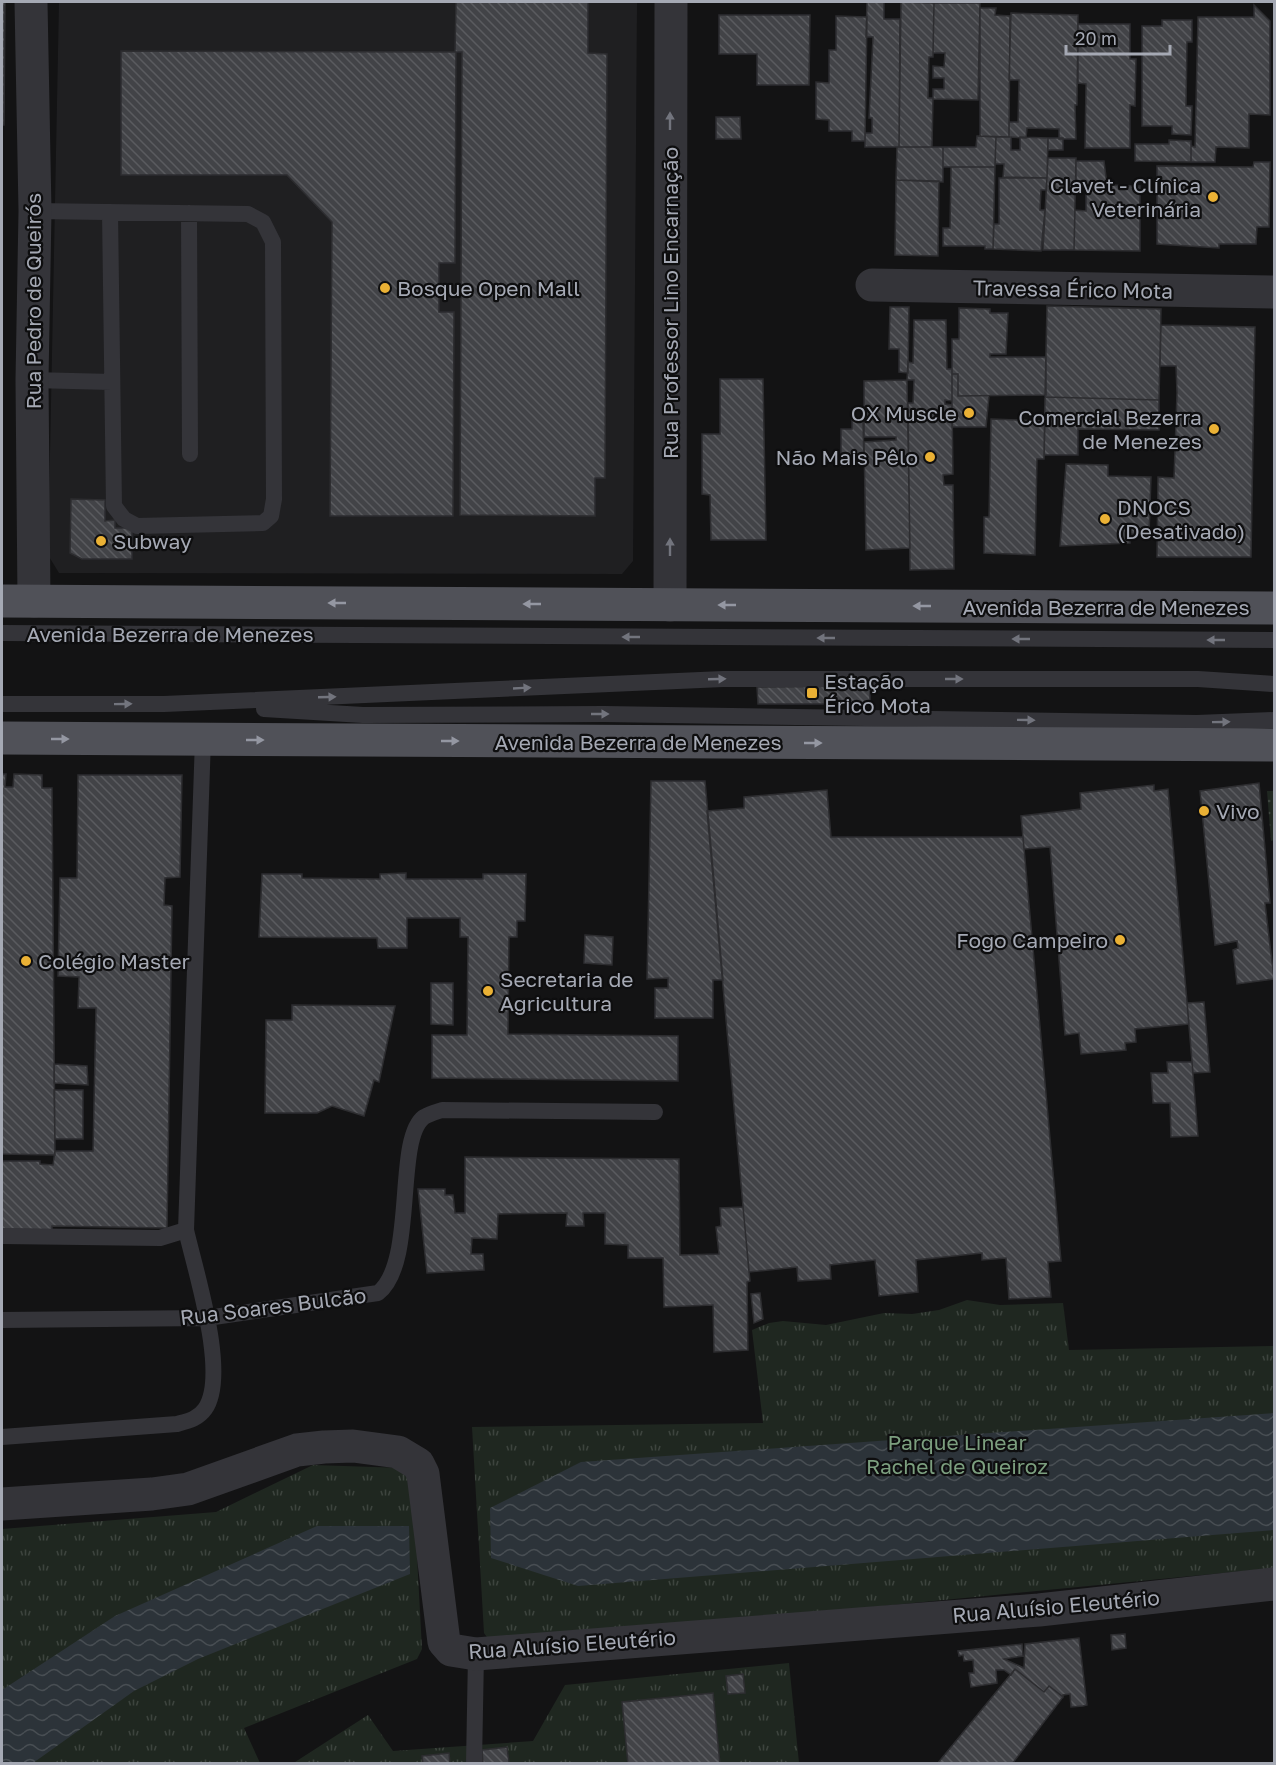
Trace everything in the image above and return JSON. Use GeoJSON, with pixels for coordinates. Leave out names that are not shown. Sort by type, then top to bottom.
{"type":"FeatureCollection","features":[{"type":"Feature","properties":{"kind":"main road","name":"Avenida Bezerra de Menezes"},"geometry":{"type":"LineString","coordinates":[[2,601],[1275,608]]}},
{"type":"Feature","properties":{"kind":"main road","name":"Avenida Bezerra de Menezes"},"geometry":{"type":"LineString","coordinates":[[2,738],[1275,745]]}},
{"type":"Feature","properties":{"kind":"street","name":"Rua Pedro de Queirós"},"geometry":{"type":"LineString","coordinates":[[31,2],[35,211],[32,380],[34,601]]}},
{"type":"Feature","properties":{"kind":"street","name":"Rua Professor Lino Encarnação"},"geometry":{"type":"LineString","coordinates":[[670,2],[670,605]]}},
{"type":"Feature","properties":{"kind":"street","name":"Travessa Érico Mota"},"geometry":{"type":"LineString","coordinates":[[872,285],[1275,292]]}},
{"type":"Feature","properties":{"kind":"street","name":"Rua Aluísio Eleutério"},"geometry":{"type":"LineString","coordinates":[[2,1504],[152,1494],[188,1489],[297,1450],[352,1446],[398,1452],[418,1464],[423,1474],[444,1642],[452,1650],[476,1654],[1027,1611],[1275,1584]]}},
{"type":"Feature","properties":{"kind":"lane"},"geometry":{"type":"LineString","coordinates":[[35,211],[189,213],[248,214],[263,222],[273,242],[274,499],[271,516],[263,523],[137,526],[124,519],[114,506],[110,212]]}},
{"type":"Feature","properties":{"kind":"lane"},"geometry":{"type":"LineString","coordinates":[[189,213],[190,454]]}},
{"type":"Feature","properties":{"kind":"lane"},"geometry":{"type":"LineString","coordinates":[[32,380],[112,382]]}},
{"type":"Feature","properties":{"kind":"lane","name":"Avenida Bezerra de Menezes"},"geometry":{"type":"LineString","coordinates":[[2,633],[1275,640]]}},
{"type":"Feature","properties":{"kind":"lane","name":"Avenida Bezerra de Menezes"},"geometry":{"type":"LineString","coordinates":[[2,704],[164,704],[723,679],[1198,678],[1275,684]]}},
{"type":"Feature","properties":{"kind":"lane","name":"Avenida Bezerra de Menezes"},"geometry":{"type":"LineString","coordinates":[[164,704],[363,715],[604,714],[1197,723],[1275,720]]}},
{"type":"Feature","properties":{"kind":"lane"},"geometry":{"type":"LineString","coordinates":[[2,1437],[177,1424],[194,1419],[205,1410],[211,1397],[213,1380],[207,1318],[186,1230],[203,739]]}},
{"type":"Feature","properties":{"kind":"lane","name":"Rua Soares Bulcão"},"geometry":{"type":"LineString","coordinates":[[2,1320],[207,1318],[378,1293],[385,1288],[397,1260],[415,1129],[424,1117],[442,1110],[655,1112]]}},
{"type":"Feature","properties":{"kind":"lane"},"geometry":{"type":"LineString","coordinates":[[2,1236],[160,1238],[186,1230]]}},
{"type":"Feature","properties":{"kind":"lane"},"geometry":{"type":"LineString","coordinates":[[474,1764],[476,1654]]}},
{"type":"Feature","properties":{"kind":"shaded area"},"geometry":{"type":"Polygon","coordinates":[[[59,2],[637,2],[633,561],[622,574],[59,573],[48,555],[59,2]]]}},
{"type":"Feature","properties":{"kind":"green space"},"geometry":{"type":"Polygon","coordinates":[[[1267,791],[1274,791],[1274,840],[1271,841],[1267,791]]]}},
{"type":"Feature","properties":{"kind":"green space","name":"Parque Linear Rachel de Queiroz"},"geometry":{"type":"Polygon","coordinates":[[[967,1300],[1000,1305],[1063,1303],[1069,1350],[1274,1346],[1274,1568],[501,1643],[489,1640],[484,1633],[472,1427],[763,1423],[752,1330],[769,1323],[783,1321],[826,1325],[884,1313],[912,1314],[939,1310],[967,1300]]]}},
{"type":"Feature","properties":{"kind":"green space"},"geometry":{"type":"Polygon","coordinates":[[[313,1465],[404,1468],[413,1482],[422,1649],[417,1659],[244,1728],[260,1763],[2,1764],[2,1529],[216,1512],[313,1465]]]}},
{"type":"Feature","properties":{"kind":"green space"},"geometry":{"type":"Polygon","coordinates":[[[789,1663],[799,1763],[292,1764],[368,1715],[393,1751],[533,1741],[565,1685],[789,1663]]]}},
{"type":"Feature","properties":{"kind":"water"},"geometry":{"type":"Polygon","coordinates":[[[1274,1413],[1274,1530],[578,1586],[491,1558],[490,1508],[581,1462],[1274,1413]]]}},
{"type":"Feature","properties":{"kind":"water"},"geometry":{"type":"Polygon","coordinates":[[[317,1526],[409,1526],[410,1574],[198,1659],[134,1691],[33,1763],[2,1763],[2,1690],[115,1616],[317,1526]]]}},
{"type":"Feature","properties":{"kind":"building"},"geometry":{"type":"Polygon","coordinates":[[[2,2],[5,2],[4,125],[2,125],[2,2]]]}},
{"type":"Feature","properties":{"kind":"building"},"geometry":{"type":"Polygon","coordinates":[[[456,2],[588,2],[588,53],[607,54],[605,478],[595,478],[595,516],[460,515],[462,52],[455,52],[456,2]]]}},
{"type":"Feature","properties":{"kind":"building"},"geometry":{"type":"Polygon","coordinates":[[[867,2],[884,2],[884,19],[900,19],[899,147],[865,147],[865,133],[872,133],[872,118],[869,118],[873,37],[866,37],[867,2]]]}},
{"type":"Feature","properties":{"kind":"building"},"geometry":{"type":"Polygon","coordinates":[[[901,2],[934,3],[933,57],[929,57],[928,98],[933,98],[932,147],[899,147],[901,2]]]}},
{"type":"Feature","properties":{"kind":"building"},"geometry":{"type":"Polygon","coordinates":[[[934,3],[980,3],[978,100],[933,99],[933,89],[944,89],[944,78],[933,78],[933,66],[944,67],[945,53],[933,53],[934,3]]]}},
{"type":"Feature","properties":{"kind":"building"},"geometry":{"type":"Polygon","coordinates":[[[1254,5],[1270,21],[1270,115],[1249,114],[1249,148],[1216,147],[1215,162],[1191,162],[1191,146],[1195,147],[1198,17],[1254,17],[1254,5]]]}},
{"type":"Feature","properties":{"kind":"building"},"geometry":{"type":"Polygon","coordinates":[[[980,8],[996,8],[995,15],[1010,16],[1009,137],[980,136],[980,8]]]}},
{"type":"Feature","properties":{"kind":"building"},"geometry":{"type":"Polygon","coordinates":[[[1011,13],[1078,15],[1076,139],[1059,139],[1059,129],[1027,128],[1026,138],[1009,137],[1009,122],[1018,122],[1019,80],[1009,80],[1011,13]]]}},
{"type":"Feature","properties":{"kind":"building"},"geometry":{"type":"Polygon","coordinates":[[[719,15],[810,15],[809,85],[757,85],[757,54],[719,54],[719,15]]]}},
{"type":"Feature","properties":{"kind":"building"},"geometry":{"type":"Polygon","coordinates":[[[836,16],[867,17],[865,141],[852,141],[852,131],[829,131],[829,120],[816,119],[816,82],[829,83],[829,50],[836,50],[836,16]]]}},
{"type":"Feature","properties":{"kind":"building"},"geometry":{"type":"Polygon","coordinates":[[[1162,20],[1192,20],[1192,42],[1187,42],[1186,106],[1192,106],[1191,135],[1172,134],[1172,126],[1142,126],[1142,26],[1162,26],[1162,20]]]}},
{"type":"Feature","properties":{"kind":"building"},"geometry":{"type":"Polygon","coordinates":[[[1078,24],[1130,24],[1130,59],[1136,59],[1135,106],[1130,105],[1130,148],[1085,148],[1086,84],[1078,83],[1078,24]]]}},
{"type":"Feature","properties":{"kind":"building","name":"Bosque Open Mall"},"geometry":{"type":"Polygon","coordinates":[[[121,51],[456,52],[455,263],[439,263],[439,312],[454,312],[453,516],[330,516],[332,222],[287,175],[121,175],[121,51]]]}},
{"type":"Feature","properties":{"kind":"building"},"geometry":{"type":"Polygon","coordinates":[[[716,117],[740,117],[741,139],[716,139],[716,117]]]}},
{"type":"Feature","properties":{"kind":"building"},"geometry":{"type":"Polygon","coordinates":[[[977,136],[996,137],[995,167],[943,167],[943,147],[976,147],[977,136]]]}},
{"type":"Feature","properties":{"kind":"building"},"geometry":{"type":"Polygon","coordinates":[[[996,137],[1011,137],[1011,150],[1020,150],[1020,137],[1048,138],[1047,178],[1003,177],[1004,164],[995,164],[996,137]]]}},
{"type":"Feature","properties":{"kind":"building"},"geometry":{"type":"Polygon","coordinates":[[[1048,138],[1063,138],[1063,150],[1048,150],[1048,138]]]}},
{"type":"Feature","properties":{"kind":"building"},"geometry":{"type":"Polygon","coordinates":[[[1169,140],[1191,141],[1191,162],[1135,161],[1135,144],[1169,144],[1169,140]]]}},
{"type":"Feature","properties":{"kind":"building"},"geometry":{"type":"Polygon","coordinates":[[[897,147],[943,147],[943,182],[896,180],[897,147]]]}},
{"type":"Feature","properties":{"kind":"building"},"geometry":{"type":"Polygon","coordinates":[[[1048,158],[1076,158],[1074,250],[1043,250],[1048,158]]]}},
{"type":"Feature","properties":{"kind":"building"},"geometry":{"type":"Polygon","coordinates":[[[1076,161],[1104,161],[1107,185],[1140,186],[1140,251],[1074,250],[1075,210],[1086,211],[1086,181],[1076,181],[1076,161]]]}},
{"type":"Feature","properties":{"kind":"building","name":"Clavet - Clínica Veterinária"},"geometry":{"type":"Polygon","coordinates":[[[1254,162],[1270,162],[1269,227],[1257,227],[1256,244],[1219,244],[1219,248],[1157,244],[1157,166],[1253,167],[1254,162]]]}},
{"type":"Feature","properties":{"kind":"building"},"geometry":{"type":"Polygon","coordinates":[[[951,167],[995,167],[993,249],[985,249],[985,246],[943,246],[943,228],[950,228],[951,167]]]}},
{"type":"Feature","properties":{"kind":"building"},"geometry":{"type":"Polygon","coordinates":[[[999,178],[1047,178],[1046,190],[1041,190],[1040,210],[1045,210],[1041,251],[993,249],[994,224],[999,224],[999,178]]]}},
{"type":"Feature","properties":{"kind":"building"},"geometry":{"type":"Polygon","coordinates":[[[896,180],[939,181],[938,256],[895,255],[896,180]]]}},
{"type":"Feature","properties":{"kind":"building"},"geometry":{"type":"Polygon","coordinates":[[[1047,306],[1161,309],[1159,400],[1045,397],[1047,306]]]}},
{"type":"Feature","properties":{"kind":"building"},"geometry":{"type":"Polygon","coordinates":[[[890,307],[909,307],[908,373],[899,372],[899,349],[889,349],[890,307]]]}},
{"type":"Feature","properties":{"kind":"building"},"geometry":{"type":"Polygon","coordinates":[[[959,308],[990,309],[990,313],[1008,313],[1006,354],[990,354],[990,357],[1046,357],[1046,395],[958,396],[958,374],[952,374],[952,339],[959,339],[959,308]]]}},
{"type":"Feature","properties":{"kind":"building","name":"Não Mais Pêlo"},"geometry":{"type":"Polygon","coordinates":[[[914,320],[946,320],[947,369],[952,369],[952,401],[945,400],[945,404],[952,405],[953,474],[943,475],[944,485],[953,485],[954,569],[910,570],[908,403],[913,403],[914,380],[907,380],[908,362],[913,363],[914,320]]]}},
{"type":"Feature","properties":{"kind":"building","name":"Comercial Bezerra de Menezes"},"geometry":{"type":"Polygon","coordinates":[[[1161,325],[1255,327],[1251,557],[1157,557],[1158,477],[1174,478],[1177,393],[1176,366],[1160,366],[1161,325]]]}},
{"type":"Feature","properties":{"kind":"building"},"geometry":{"type":"Polygon","coordinates":[[[952,374],[958,374],[958,396],[989,396],[986,427],[952,427],[952,374]]]}},
{"type":"Feature","properties":{"kind":"building"},"geometry":{"type":"Polygon","coordinates":[[[720,379],[763,379],[766,540],[711,540],[710,495],[702,494],[702,434],[720,434],[720,379]]]}},
{"type":"Feature","properties":{"kind":"building"},"geometry":{"type":"Polygon","coordinates":[[[907,380],[910,548],[866,550],[864,442],[896,440],[896,437],[864,437],[864,381],[907,380]]]}},
{"type":"Feature","properties":{"kind":"building","name":"DNOCS (Desativado)"},"geometry":{"type":"Polygon","coordinates":[[[1045,397],[1159,400],[1159,430],[1078,429],[1078,455],[1044,455],[1045,397]]]}},
{"type":"Feature","properties":{"kind":"building"},"geometry":{"type":"Polygon","coordinates":[[[852,418],[863,419],[864,465],[841,466],[841,429],[852,429],[852,418]]]}},
{"type":"Feature","properties":{"kind":"building"},"geometry":{"type":"Polygon","coordinates":[[[991,419],[1045,421],[1044,459],[1037,459],[1035,555],[984,553],[984,517],[989,517],[991,419]]]}},
{"type":"Feature","properties":{"kind":"building","name":"DNOCS (Desativado)"},"geometry":{"type":"Polygon","coordinates":[[[1066,464],[1108,465],[1108,476],[1151,477],[1149,535],[1130,534],[1130,543],[1060,546],[1066,464]]]}},
{"type":"Feature","properties":{"kind":"building","name":"Subway"},"geometry":{"type":"Polygon","coordinates":[[[71,499],[105,500],[105,521],[115,520],[115,528],[132,528],[132,559],[82,559],[70,553],[71,499]]]}},
{"type":"Feature","properties":{"kind":"building"},"geometry":{"type":"Polygon","coordinates":[[[870,686],[870,704],[758,704],[757,687],[870,686]]]}},
{"type":"Feature","properties":{"kind":"building","name":"Colégio Master"},"geometry":{"type":"Polygon","coordinates":[[[2,774],[6,774],[5,787],[13,787],[14,774],[42,775],[42,788],[52,788],[55,1155],[2,1154],[2,774]]]}},
{"type":"Feature","properties":{"kind":"building"},"geometry":{"type":"Polygon","coordinates":[[[78,775],[182,775],[180,877],[165,878],[164,905],[172,906],[167,1228],[52,1226],[52,1230],[2,1229],[2,1161],[40,1161],[40,1164],[53,1165],[55,1151],[93,1151],[96,1008],[78,1008],[79,977],[58,976],[60,878],[77,878],[78,775]]]}},
{"type":"Feature","properties":{"kind":"building"},"geometry":{"type":"Polygon","coordinates":[[[651,781],[705,781],[723,980],[713,980],[713,1018],[655,1018],[655,988],[668,988],[668,978],[647,979],[651,781]]]}},
{"type":"Feature","properties":{"kind":"building"},"geometry":{"type":"Polygon","coordinates":[[[1259,783],[1270,903],[1265,903],[1274,979],[1237,984],[1233,950],[1238,948],[1237,941],[1215,945],[1200,791],[1259,783]]]}},
{"type":"Feature","properties":{"kind":"building","name":"Fogo Campeiro"},"geometry":{"type":"Polygon","coordinates":[[[1154,785],[1154,791],[1168,789],[1189,1024],[1135,1029],[1136,1042],[1125,1043],[1126,1050],[1081,1054],[1079,1033],[1065,1035],[1050,847],[1024,849],[1021,816],[1081,809],[1080,793],[1154,785]]]}},
{"type":"Feature","properties":{"kind":"building"},"geometry":{"type":"Polygon","coordinates":[[[827,790],[831,837],[1023,837],[1061,1261],[1048,1262],[1051,1297],[1009,1299],[1006,1258],[982,1260],[982,1253],[916,1260],[918,1292],[879,1296],[875,1260],[830,1265],[831,1279],[798,1281],[797,1267],[749,1272],[707,811],[744,808],[744,797],[827,790]]]}},
{"type":"Feature","properties":{"kind":"building","name":"Secretaria de Agricultura"},"geometry":{"type":"Polygon","coordinates":[[[406,873],[406,879],[483,879],[483,874],[526,874],[525,921],[517,921],[517,937],[509,937],[508,1034],[678,1036],[678,1081],[432,1078],[432,1035],[467,1035],[468,937],[460,937],[460,918],[407,918],[407,948],[378,948],[377,938],[259,937],[262,874],[302,874],[302,878],[380,879],[380,874],[406,873]]]}},
{"type":"Feature","properties":{"kind":"building"},"geometry":{"type":"Polygon","coordinates":[[[585,935],[613,937],[612,965],[584,963],[585,935]]]}},
{"type":"Feature","properties":{"kind":"building"},"geometry":{"type":"Polygon","coordinates":[[[431,983],[453,983],[453,1025],[431,1024],[431,983]]]}},
{"type":"Feature","properties":{"kind":"building"},"geometry":{"type":"Polygon","coordinates":[[[1204,1002],[1210,1072],[1193,1073],[1187,1003],[1204,1002]]]}},
{"type":"Feature","properties":{"kind":"building"},"geometry":{"type":"Polygon","coordinates":[[[292,1005],[395,1006],[379,1082],[374,1080],[364,1116],[332,1106],[317,1113],[265,1113],[266,1020],[292,1020],[292,1005]]]}},
{"type":"Feature","properties":{"kind":"building"},"geometry":{"type":"Polygon","coordinates":[[[1167,1062],[1192,1062],[1198,1136],[1171,1137],[1170,1103],[1153,1103],[1151,1073],[1168,1073],[1167,1062]]]}},
{"type":"Feature","properties":{"kind":"building"},"geometry":{"type":"Polygon","coordinates":[[[54,1064],[87,1066],[88,1085],[54,1083],[54,1064]]]}},
{"type":"Feature","properties":{"kind":"building"},"geometry":{"type":"Polygon","coordinates":[[[54,1090],[83,1090],[83,1139],[55,1139],[54,1090]]]}},
{"type":"Feature","properties":{"kind":"building"},"geometry":{"type":"Polygon","coordinates":[[[465,1157],[679,1159],[680,1255],[719,1254],[716,1227],[721,1226],[720,1208],[743,1207],[750,1281],[747,1282],[748,1350],[714,1352],[713,1305],[664,1307],[663,1258],[628,1258],[628,1245],[605,1244],[605,1213],[583,1213],[584,1226],[566,1226],[567,1213],[498,1214],[497,1239],[472,1238],[471,1254],[483,1254],[484,1270],[427,1273],[418,1189],[445,1189],[445,1195],[453,1195],[455,1213],[465,1213],[465,1157]]]}},
{"type":"Feature","properties":{"kind":"building"},"geometry":{"type":"Polygon","coordinates":[[[760,1293],[763,1319],[754,1323],[751,1294],[760,1293]]]}},
{"type":"Feature","properties":{"kind":"building"},"geometry":{"type":"Polygon","coordinates":[[[1125,1634],[1126,1648],[1112,1650],[1111,1635],[1125,1634]]]}},
{"type":"Feature","properties":{"kind":"building"},"geometry":{"type":"Polygon","coordinates":[[[1079,1638],[1087,1705],[1083,1706],[1071,1707],[1070,1694],[1063,1695],[1063,1697],[1049,1686],[1044,1692],[1015,1669],[1011,1675],[1004,1670],[996,1670],[997,1683],[971,1687],[969,1673],[974,1673],[973,1660],[964,1661],[963,1655],[959,1656],[958,1651],[1022,1644],[1023,1656],[1004,1659],[1024,1668],[1025,1644],[1079,1638]]]}},
{"type":"Feature","properties":{"kind":"building"},"geometry":{"type":"Polygon","coordinates":[[[1015,1669],[1044,1692],[1049,1686],[1063,1697],[1012,1764],[937,1764],[1015,1669]]]}},
{"type":"Feature","properties":{"kind":"building"},"geometry":{"type":"Polygon","coordinates":[[[743,1674],[745,1693],[728,1694],[726,1676],[743,1674]]]}},
{"type":"Feature","properties":{"kind":"building"},"geometry":{"type":"Polygon","coordinates":[[[713,1693],[720,1764],[628,1764],[622,1702],[713,1693]]]}},
{"type":"Feature","properties":{"kind":"building"},"geometry":{"type":"Polygon","coordinates":[[[507,1747],[509,1763],[483,1764],[482,1750],[507,1747]]]}},
{"type":"Feature","properties":{"kind":"building"},"geometry":{"type":"Polygon","coordinates":[[[449,1753],[450,1764],[423,1764],[422,1756],[449,1753]]]}},
{"type":"Feature","properties":{"kind":"place","name":"Clavet - Clínica Veterinária"},"geometry":{"type":"Point","coordinates":[1213,197]}},
{"type":"Feature","properties":{"kind":"place","name":"Bosque Open Mall"},"geometry":{"type":"Point","coordinates":[385,288]}},
{"type":"Feature","properties":{"kind":"place","name":"OX Muscle"},"geometry":{"type":"Point","coordinates":[969,413]}},
{"type":"Feature","properties":{"kind":"place","name":"Comercial Bezerra de Menezes"},"geometry":{"type":"Point","coordinates":[1214,429]}},
{"type":"Feature","properties":{"kind":"place","name":"Não Mais Pêlo"},"geometry":{"type":"Point","coordinates":[930,457]}},
{"type":"Feature","properties":{"kind":"place","name":"DNOCS (Desativado)"},"geometry":{"type":"Point","coordinates":[1105,519]}},
{"type":"Feature","properties":{"kind":"place","name":"Subway"},"geometry":{"type":"Point","coordinates":[101,541]}},
{"type":"Feature","properties":{"kind":"place","name":"Estação Érico Mota"},"geometry":{"type":"Point","coordinates":[812,693]}},
{"type":"Feature","properties":{"kind":"place","name":"Vivo"},"geometry":{"type":"Point","coordinates":[1204,811]}},
{"type":"Feature","properties":{"kind":"place","name":"Fogo Campeiro"},"geometry":{"type":"Point","coordinates":[1120,940]}},
{"type":"Feature","properties":{"kind":"place","name":"Colégio Master"},"geometry":{"type":"Point","coordinates":[26,961]}},
{"type":"Feature","properties":{"kind":"place","name":"Secretaria de Agricultura"},"geometry":{"type":"Point","coordinates":[488,991]}}]}
